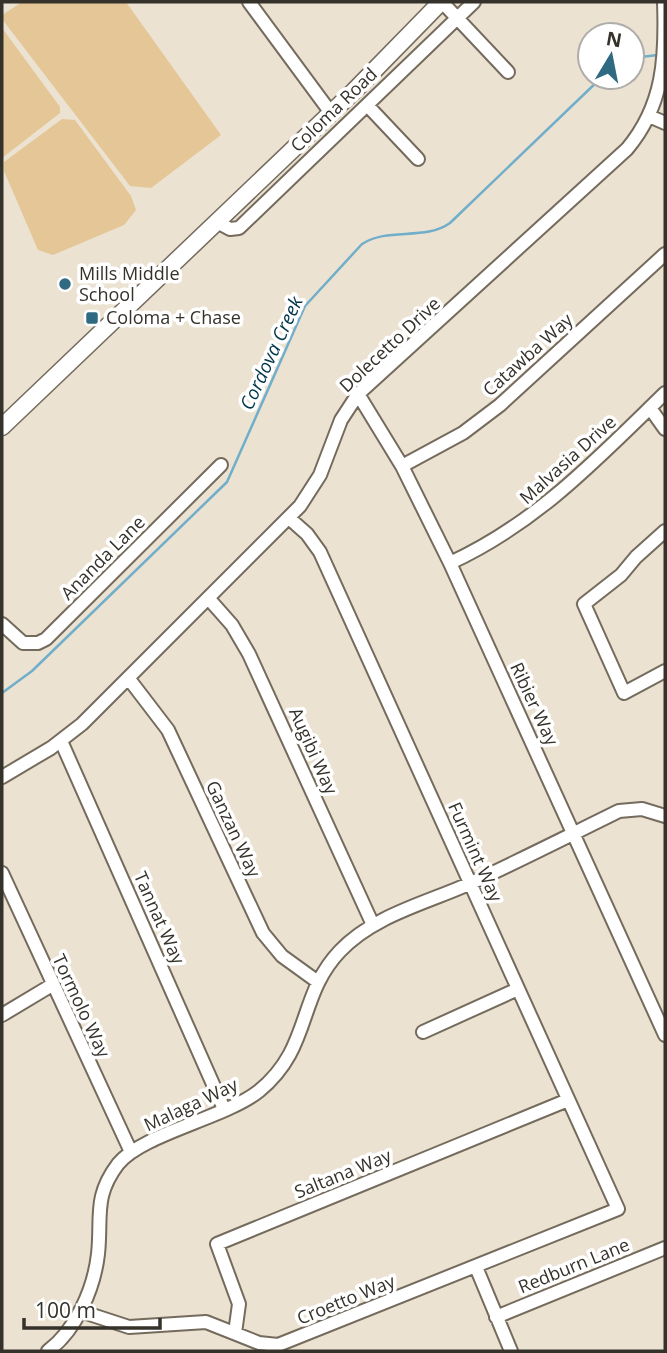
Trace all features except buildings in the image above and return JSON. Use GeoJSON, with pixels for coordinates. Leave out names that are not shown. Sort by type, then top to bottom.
{"type":"FeatureCollection","features":[{"type":"Feature","properties":{"kind":"main road","name":"Coloma Road"},"geometry":{"type":"LineString","coordinates":[[2,427],[331,113],[441,2]]}},
{"type":"Feature","properties":{"kind":"street"},"geometry":{"type":"LineString","coordinates":[[249,2],[331,113]]}},
{"type":"Feature","properties":{"kind":"street"},"geometry":{"type":"LineString","coordinates":[[441,2],[508,72]]}},
{"type":"Feature","properties":{"kind":"street","name":"Coloma Road"},"geometry":{"type":"LineString","coordinates":[[217,222],[230,229],[239,228],[474,2]]}},
{"type":"Feature","properties":{"kind":"street","name":"Dolecetto Drive"},"geometry":{"type":"LineString","coordinates":[[2,777],[61,741],[129,679],[209,599],[289,518],[320,475],[341,420],[358,394],[627,149],[658,97],[664,56],[664,2]]}},
{"type":"Feature","properties":{"kind":"street"},"geometry":{"type":"LineString","coordinates":[[367,105],[418,159]]}},
{"type":"Feature","properties":{"kind":"street"},"geometry":{"type":"LineString","coordinates":[[649,116],[665,123]]}},
{"type":"Feature","properties":{"kind":"street","name":"Catawba Way"},"geometry":{"type":"LineString","coordinates":[[402,466],[463,433],[500,405],[665,254]]}},
{"type":"Feature","properties":{"kind":"street","name":"Malvasia Drive"},"geometry":{"type":"LineString","coordinates":[[450,563],[480,549],[531,517],[580,476],[665,393]]}},
{"type":"Feature","properties":{"kind":"street","name":"Ribier Way"},"geometry":{"type":"LineString","coordinates":[[358,394],[402,466],[450,563],[665,1035]]}},
{"type":"Feature","properties":{"kind":"street"},"geometry":{"type":"LineString","coordinates":[[650,408],[665,429]]}},
{"type":"Feature","properties":{"kind":"street","name":"Ananda Lane"},"geometry":{"type":"LineString","coordinates":[[2,624],[23,643],[46,639],[221,465]]}},
{"type":"Feature","properties":{"kind":"street","name":"Furmint Way"},"geometry":{"type":"LineString","coordinates":[[289,518],[307,534],[320,552],[618,1209]]}},
{"type":"Feature","properties":{"kind":"street"},"geometry":{"type":"LineString","coordinates":[[665,531],[636,557],[621,575],[584,604],[624,693],[665,671]]}},
{"type":"Feature","properties":{"kind":"street","name":"Augibi Way"},"geometry":{"type":"LineString","coordinates":[[209,599],[232,625],[249,654],[373,925]]}},
{"type":"Feature","properties":{"kind":"street","name":"Ganzan Way"},"geometry":{"type":"LineString","coordinates":[[129,679],[168,730],[263,933],[282,956],[318,982]]}},
{"type":"Feature","properties":{"kind":"street","name":"Tannat Way"},"geometry":{"type":"LineString","coordinates":[[61,741],[225,1109]]}},
{"type":"Feature","properties":{"kind":"street","name":"Malaga Way"},"geometry":{"type":"LineString","coordinates":[[48,1351],[65,1334],[80,1311],[97,1256],[98,1209],[102,1190],[121,1161],[131,1152],[253,1095],[287,1061],[299,1040],[318,982],[342,948],[373,925],[470,884],[573,832],[629,809],[655,810],[665,816]]}},
{"type":"Feature","properties":{"kind":"street","name":"Tormolo Way"},"geometry":{"type":"LineString","coordinates":[[2,873],[5,891],[131,1152]]}},
{"type":"Feature","properties":{"kind":"street"},"geometry":{"type":"LineString","coordinates":[[2,1015],[52,985]]}},
{"type":"Feature","properties":{"kind":"street"},"geometry":{"type":"LineString","coordinates":[[423,1032],[518,989]]}},
{"type":"Feature","properties":{"kind":"street","name":"Saltana Way"},"geometry":{"type":"LineString","coordinates":[[235,1332],[240,1316],[239,1304],[216,1244],[568,1100]]}},
{"type":"Feature","properties":{"kind":"street","name":"Croetto Way"},"geometry":{"type":"LineString","coordinates":[[80,1311],[129,1327],[150,1328],[193,1321],[219,1325],[265,1345],[294,1346],[618,1209]]}},
{"type":"Feature","properties":{"kind":"street","name":"Redburn Lane"},"geometry":{"type":"LineString","coordinates":[[496,1317],[665,1248]]}},
{"type":"Feature","properties":{"kind":"street"},"geometry":{"type":"LineString","coordinates":[[476,1267],[511,1351]]}},
{"type":"Feature","properties":{"kind":"shaded area"},"geometry":{"type":"Polygon","coordinates":[[[22,2],[126,2],[221,135],[151,188],[130,186],[2,19],[2,15],[22,2]]]}},
{"type":"Feature","properties":{"kind":"shaded area"},"geometry":{"type":"Polygon","coordinates":[[[2,28],[60,107],[60,113],[2,158],[2,28]]]}},
{"type":"Feature","properties":{"kind":"shaded area"},"geometry":{"type":"Polygon","coordinates":[[[62,119],[75,120],[131,196],[136,210],[124,225],[53,255],[38,250],[4,171],[4,162],[62,119]]]}},
{"type":"Feature","properties":{"kind":"waterway","name":"Cordova Creek"},"geometry":{"type":"LineString","coordinates":[[646,56],[658,55]]}},
{"type":"Feature","properties":{"kind":"waterway","name":"Cordova Creek"},"geometry":{"type":"LineString","coordinates":[[2,693],[32,671],[227,482],[305,306],[362,244],[383,236],[429,231],[450,223],[587,91]]}},
{"type":"Feature","properties":{"kind":"place","name":"Mills Middle School"},"geometry":{"type":"Point","coordinates":[65,284]}},
{"type":"Feature","properties":{"kind":"place","name":"Coloma + Chase"},"geometry":{"type":"Point","coordinates":[92,318]}}]}
